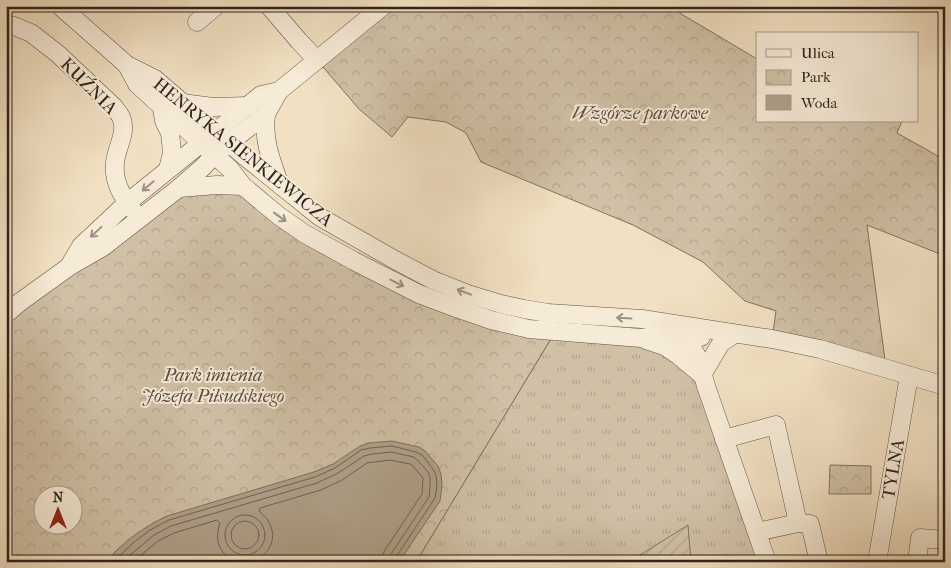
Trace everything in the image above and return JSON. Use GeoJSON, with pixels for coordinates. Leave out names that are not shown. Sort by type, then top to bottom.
{"type":"FeatureCollection","features":[{"type":"Feature","properties":{"kind":"street","name":"HENRYKA SIENKIEWICZA"},"geometry":{"type":"LineString","coordinates":[[60,6],[127,65],[154,79],[320,217],[434,280],[468,294],[501,304],[548,313],[642,319],[678,330],[772,339],[820,349],[945,386]]}},
{"type":"Feature","properties":{"kind":"street"},"geometry":{"type":"LineString","coordinates":[[198,22],[216,6]]}},
{"type":"Feature","properties":{"kind":"street"},"geometry":{"type":"LineString","coordinates":[[269,6],[298,41],[317,60]]}},
{"type":"Feature","properties":{"kind":"street"},"geometry":{"type":"LineString","coordinates":[[280,185],[268,154],[264,127],[266,114],[279,91],[383,6]]}},
{"type":"Feature","properties":{"kind":"street","name":"KUŹNIA"},"geometry":{"type":"LineString","coordinates":[[6,24],[32,33],[58,54],[114,107],[121,117],[124,129],[115,164],[116,179],[127,203],[139,218]]}},
{"type":"Feature","properties":{"kind":"street","name":"HENRYKA SIENKIEWICZA"},"geometry":{"type":"LineString","coordinates":[[127,65],[137,84],[230,169],[243,186],[278,216],[305,234],[419,294],[491,320],[529,329],[641,338],[667,336],[678,330]]}},
{"type":"Feature","properties":{"kind":"street"},"geometry":{"type":"LineString","coordinates":[[70,266],[81,246],[127,203],[261,95],[279,91]]}},
{"type":"Feature","properties":{"kind":"street"},"geometry":{"type":"LineString","coordinates":[[182,103],[212,107],[248,106]]}},
{"type":"Feature","properties":{"kind":"street"},"geometry":{"type":"LineString","coordinates":[[162,108],[171,142],[172,153],[168,169]]}},
{"type":"Feature","properties":{"kind":"street"},"geometry":{"type":"LineString","coordinates":[[6,314],[70,266],[103,247],[179,188],[214,155],[266,114]]}},
{"type":"Feature","properties":{"kind":"street"},"geometry":{"type":"LineString","coordinates":[[179,188],[217,185],[243,186]]}},
{"type":"Feature","properties":{"kind":"street"},"geometry":{"type":"LineString","coordinates":[[678,330],[698,358],[702,375],[767,562]]}},
{"type":"Feature","properties":{"kind":"street"},"geometry":{"type":"LineString","coordinates":[[702,375],[721,343],[734,334]]}},
{"type":"Feature","properties":{"kind":"street"},"geometry":{"type":"LineString","coordinates":[[641,338],[664,346],[702,375]]}},
{"type":"Feature","properties":{"kind":"street","name":"TYLNA"},"geometry":{"type":"LineString","coordinates":[[877,562],[909,376]]}},
{"type":"Feature","properties":{"kind":"street"},"geometry":{"type":"LineString","coordinates":[[724,439],[776,425],[798,522]]}},
{"type":"Feature","properties":{"kind":"street"},"geometry":{"type":"LineString","coordinates":[[756,532],[798,522],[810,524],[819,562]]}},
{"type":"Feature","properties":{"kind":"street"},"geometry":{"type":"LineString","coordinates":[[917,562],[920,538],[945,540]]}},
{"type":"Feature","properties":{"kind":"green space","name":"Wzgórze parkowe"},"geometry":{"type":"Polygon","coordinates":[[[383,6],[668,6],[756,58],[756,122],[902,122],[897,133],[945,160],[945,256],[867,225],[885,360],[772,339],[776,311],[745,301],[703,262],[633,225],[481,162],[466,133],[446,122],[408,117],[392,137],[359,109],[317,60],[383,6]]]}},
{"type":"Feature","properties":{"kind":"green space","name":"Park imienia Józefa Piłsudskiego"},"geometry":{"type":"Polygon","coordinates":[[[243,186],[419,294],[555,332],[416,562],[6,562],[6,314],[179,188],[243,186]]]}},
{"type":"Feature","properties":{"kind":"green space"},"geometry":{"type":"Polygon","coordinates":[[[555,332],[641,338],[692,367],[767,562],[416,562],[555,332]]]}},
{"type":"Feature","properties":{"kind":"green space"},"geometry":{"type":"Polygon","coordinates":[[[830,465],[871,466],[871,494],[829,494],[830,465]]]}},
{"type":"Feature","properties":{"kind":"green space"},"geometry":{"type":"Polygon","coordinates":[[[688,525],[691,562],[629,562],[688,525]]]}},
{"type":"Feature","properties":{"kind":"water"},"geometry":{"type":"Polygon","coordinates":[[[392,441],[419,447],[425,451],[438,466],[442,486],[440,501],[399,562],[106,562],[134,536],[167,516],[314,472],[333,464],[360,446],[369,443],[392,441]]]}}]}
